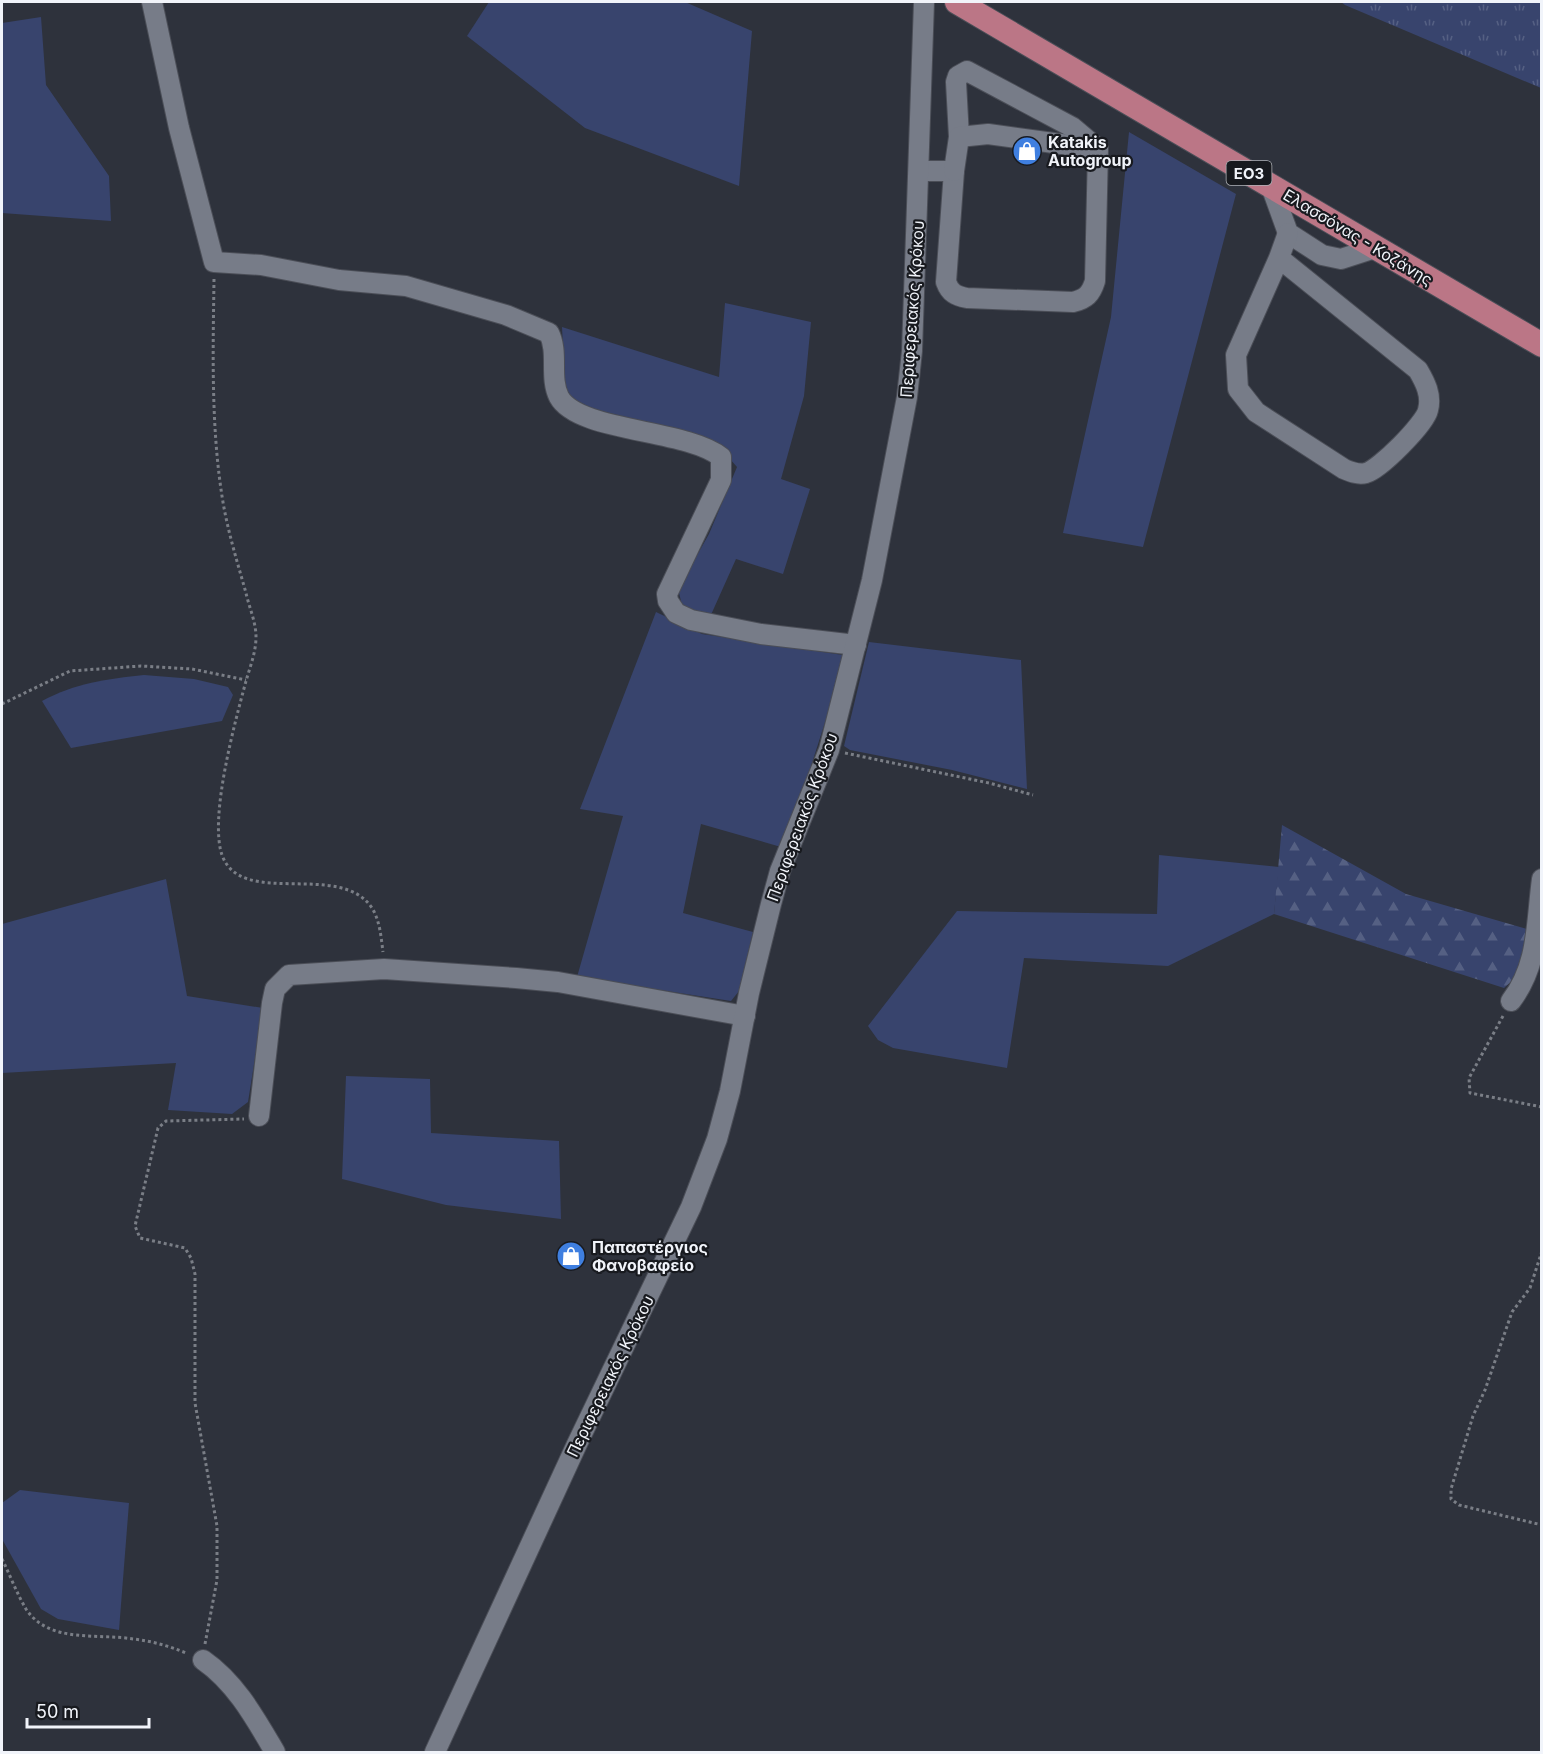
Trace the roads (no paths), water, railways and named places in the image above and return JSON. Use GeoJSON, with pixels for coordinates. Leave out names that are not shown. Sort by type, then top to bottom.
{"type":"FeatureCollection","features":[{"type":"Feature","properties":{"kind":"main road","name":"Ελασσόνας - Κοζάνης"},"geometry":{"type":"LineString","coordinates":[[957,2],[1542,345]]}},
{"type":"Feature","properties":{"kind":"street"},"geometry":{"type":"LineString","coordinates":[[152,2],[179,128],[214,262],[261,265],[339,280],[406,286],[507,315],[549,333],[555,353],[558,393],[566,405],[582,414],[697,444],[721,457],[721,480],[667,594],[668,601],[676,613],[690,620],[740,630],[856,645]]}},
{"type":"Feature","properties":{"kind":"street","name":"Περιφερειακός Κρόκου"},"geometry":{"type":"LineString","coordinates":[[435,1752],[577,1444],[691,1207],[720,1129],[780,871],[829,750],[884,529],[907,397],[912,351],[924,2]]}},
{"type":"Feature","properties":{"kind":"street"},"geometry":{"type":"LineString","coordinates":[[967,71],[1072,127],[1098,148],[1095,282],[1092,291],[1084,299],[1073,302],[967,298],[957,296],[949,290],[946,282],[958,137],[956,82],[958,76],[967,71]]}},
{"type":"Feature","properties":{"kind":"street"},"geometry":{"type":"LineString","coordinates":[[958,137],[988,134],[1098,148]]}},
{"type":"Feature","properties":{"kind":"street"},"geometry":{"type":"LineString","coordinates":[[919,171],[954,171]]}},
{"type":"Feature","properties":{"kind":"street"},"geometry":{"type":"LineString","coordinates":[[1271,186],[1288,233],[1322,255],[1341,258],[1375,248]]}},
{"type":"Feature","properties":{"kind":"street"},"geometry":{"type":"LineString","coordinates":[[1279,258],[1418,370],[1427,385],[1428,410],[1422,422],[1394,452],[1368,473],[1356,474],[1344,469],[1256,412],[1238,389],[1236,355],[1288,233]]}},
{"type":"Feature","properties":{"kind":"street"},"geometry":{"type":"LineString","coordinates":[[1511,1001],[1526,978],[1533,958],[1542,879]]}},
{"type":"Feature","properties":{"kind":"street"},"geometry":{"type":"LineString","coordinates":[[259,1116],[272,1003],[275,989],[289,975],[384,969],[558,982],[745,1016]]}},
{"type":"Feature","properties":{"kind":"street"},"geometry":{"type":"LineString","coordinates":[[203,1660],[218,1670],[236,1689],[275,1752]]}},
{"type":"Feature","properties":{"kind":"place","name":"Katakis Autogroup"},"geometry":{"type":"Point","coordinates":[1027,151]}},
{"type":"Feature","properties":{"kind":"place","name":"Παπαστέργιος Φανοβαφείο"},"geometry":{"type":"Point","coordinates":[571,1256]}}]}
